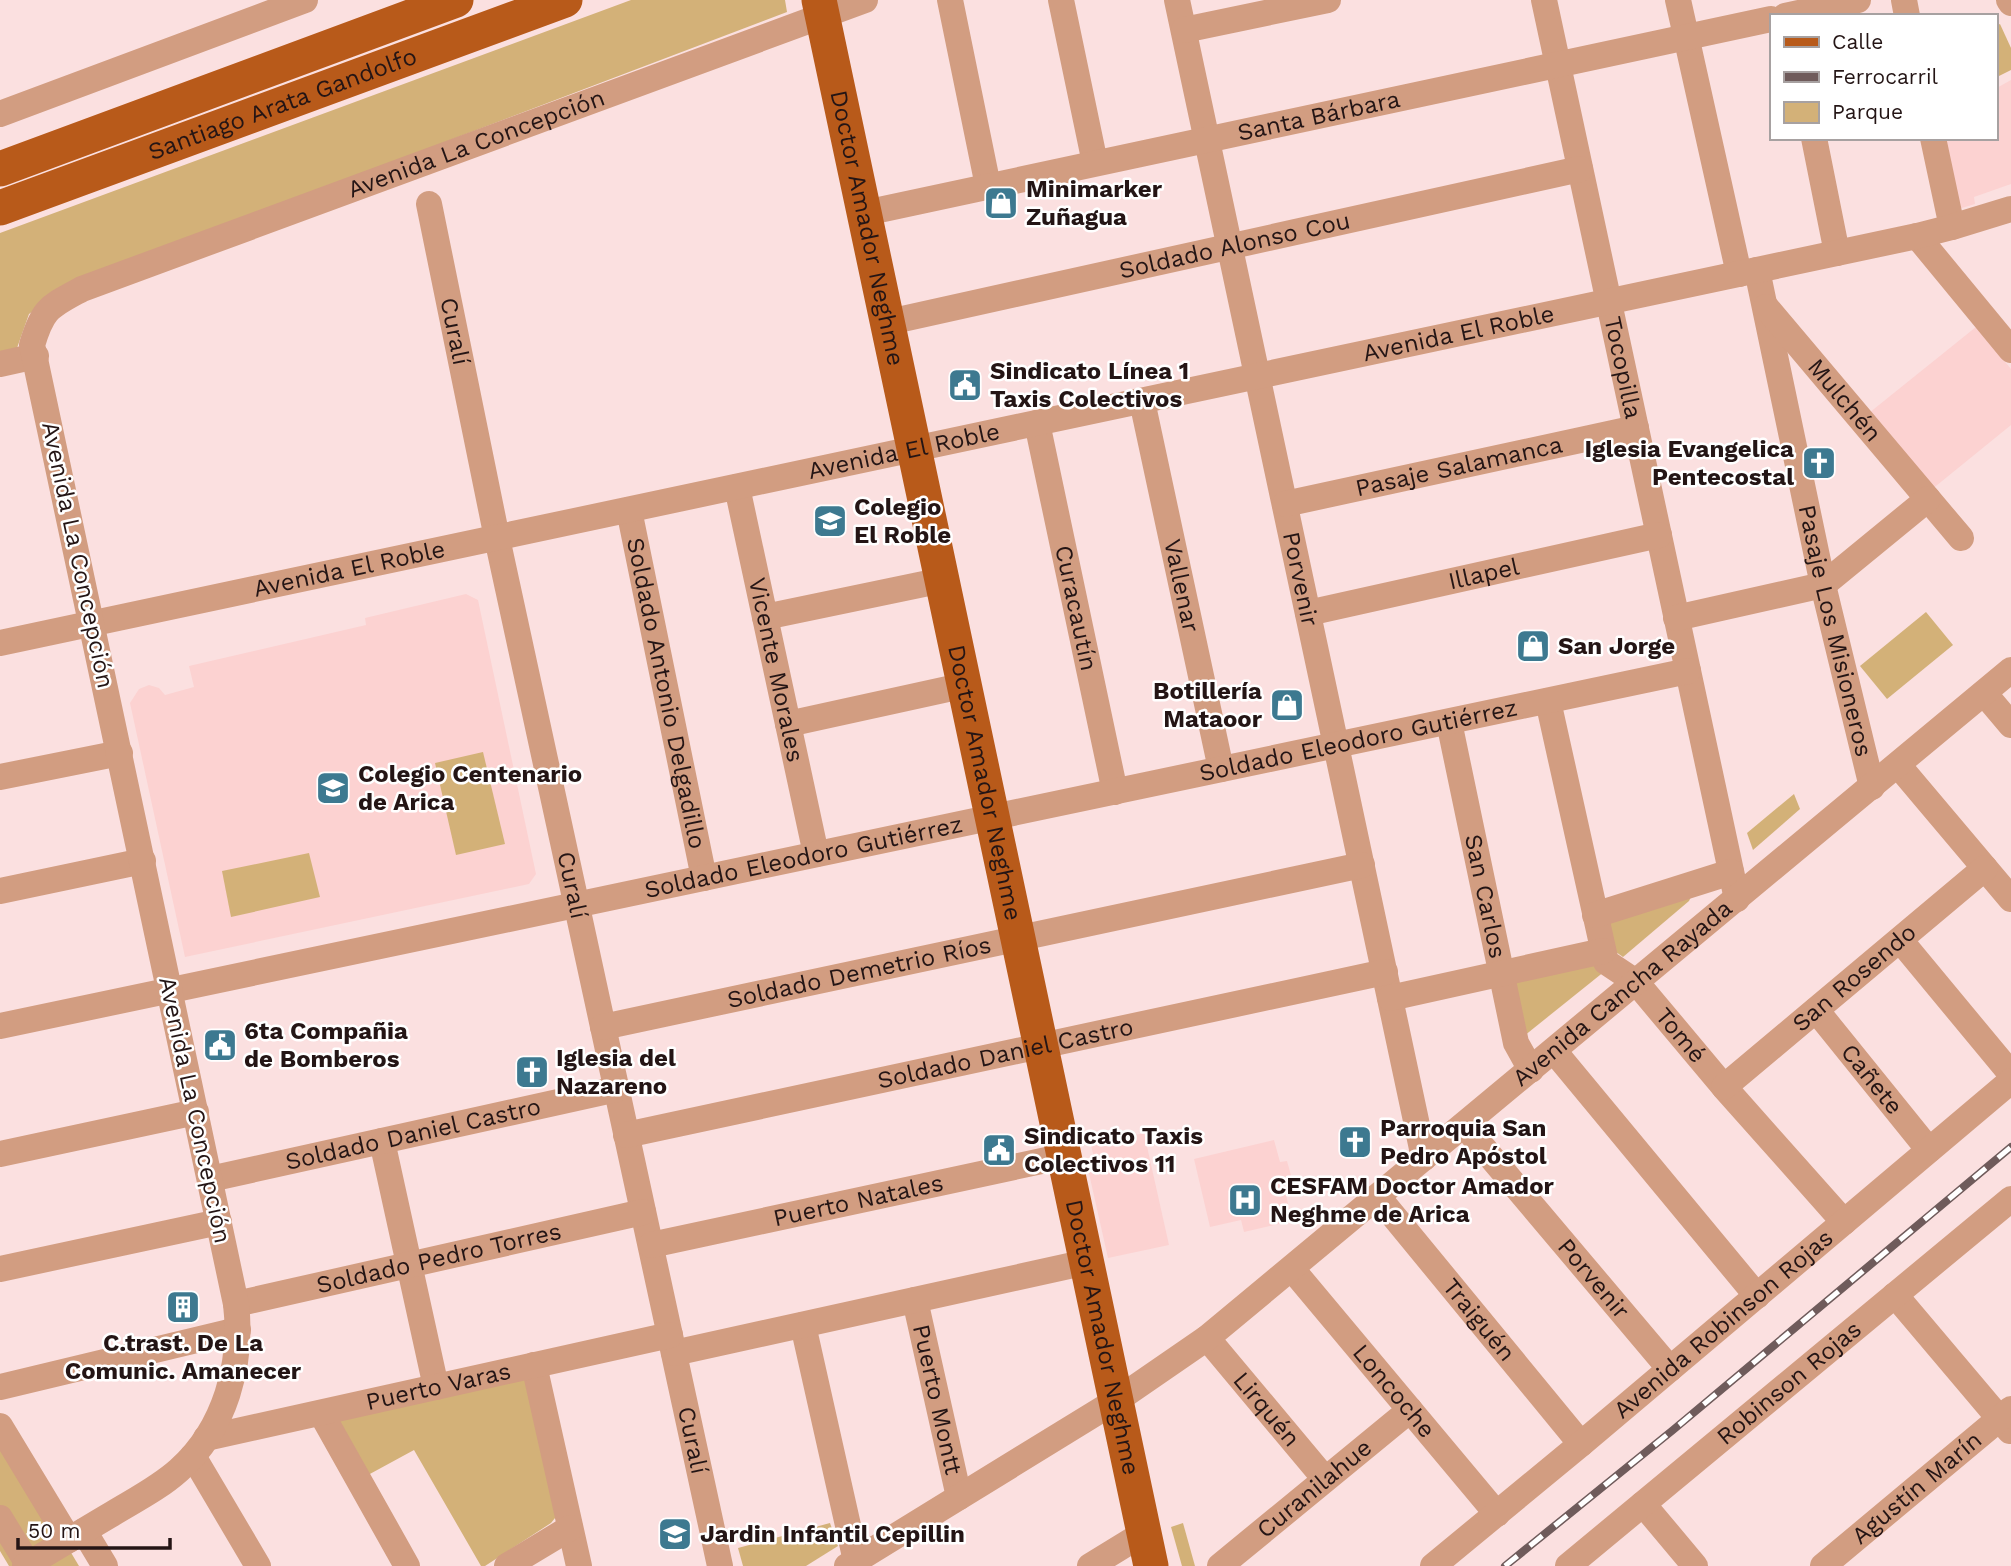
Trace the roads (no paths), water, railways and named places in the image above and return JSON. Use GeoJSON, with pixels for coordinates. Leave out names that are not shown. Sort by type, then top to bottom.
{"type":"FeatureCollection","features":[{"type":"Feature","properties":{"kind":"main road","name":"Santiago Arata Gandolfo"},"geometry":{"type":"LineString","coordinates":[[0,169],[456,0]]}},
{"type":"Feature","properties":{"kind":"main road","name":"Santiago Arata Gandolfo"},"geometry":{"type":"LineString","coordinates":[[0,208],[565,0]]}},
{"type":"Feature","properties":{"kind":"main road","name":"Doctor Amador Neghme"},"geometry":{"type":"LineString","coordinates":[[821,8],[1148,1549]]}},
{"type":"Feature","properties":{"kind":"street"},"geometry":{"type":"LineString","coordinates":[[0,114],[304,0]]}},
{"type":"Feature","properties":{"kind":"street","name":"Avenida La Concepción"},"geometry":{"type":"LineString","coordinates":[[26,1565],[147,1493],[179,1470],[200,1447],[218,1418],[230,1386],[237,1352],[237,1317],[219,1222],[32,345],[39,321],[54,304],[82,289],[821,8],[865,0]]}},
{"type":"Feature","properties":{"kind":"street"},"geometry":{"type":"LineString","coordinates":[[950,0],[988,186]]}},
{"type":"Feature","properties":{"kind":"street"},"geometry":{"type":"LineString","coordinates":[[1061,0],[1095,163]]}},
{"type":"Feature","properties":{"kind":"street","name":"Porvenir"},"geometry":{"type":"LineString","coordinates":[[1177,0],[1424,1158]]}},
{"type":"Feature","properties":{"kind":"street"},"geometry":{"type":"LineString","coordinates":[[1184,30],[1328,0]]}},
{"type":"Feature","properties":{"kind":"street","name":"Tocopilla"},"geometry":{"type":"LineString","coordinates":[[1544,0],[1737,899]]}},
{"type":"Feature","properties":{"kind":"street","name":"Pasaje Los Misioneros"},"geometry":{"type":"LineString","coordinates":[[1678,0],[1748,272],[1762,303],[1823,585],[1872,787]]}},
{"type":"Feature","properties":{"kind":"street","name":"Santa Bárbara"},"geometry":{"type":"LineString","coordinates":[[1785,13],[1858,0]]}},
{"type":"Feature","properties":{"kind":"street","name":"Santa Bárbara"},"geometry":{"type":"LineString","coordinates":[[865,212],[1686,37],[1770,17]]}},
{"type":"Feature","properties":{"kind":"street"},"geometry":{"type":"LineString","coordinates":[[1814,140],[1837,253]]}},
{"type":"Feature","properties":{"kind":"street"},"geometry":{"type":"LineString","coordinates":[[1933,140],[1952,227]]}},
{"type":"Feature","properties":{"kind":"street","name":"Soldado Alonso Cou"},"geometry":{"type":"LineString","coordinates":[[888,322],[1580,169]]}},
{"type":"Feature","properties":{"kind":"street","name":"Curalí"},"geometry":{"type":"LineString","coordinates":[[429,204],[496,538],[720,1566]]}},
{"type":"Feature","properties":{"kind":"street","name":"Avenida El Roble"},"geometry":{"type":"LineString","coordinates":[[0,643],[1917,236],[2011,209]]}},
{"type":"Feature","properties":{"kind":"street"},"geometry":{"type":"LineString","coordinates":[[1917,236],[2011,350]]}},
{"type":"Feature","properties":{"kind":"street","name":"Mulchén"},"geometry":{"type":"LineString","coordinates":[[1762,303],[1961,538]]}},
{"type":"Feature","properties":{"kind":"street"},"geometry":{"type":"LineString","coordinates":[[0,364],[36,356]]}},
{"type":"Feature","properties":{"kind":"street","name":"Vallenar"},"geometry":{"type":"LineString","coordinates":[[1142,401],[1221,769]]}},
{"type":"Feature","properties":{"kind":"street","name":"Curacautín"},"geometry":{"type":"LineString","coordinates":[[1037,423],[1115,792]]}},
{"type":"Feature","properties":{"kind":"street","name":"Pasaje Salamanca"},"geometry":{"type":"LineString","coordinates":[[1285,504],[1636,428]]}},
{"type":"Feature","properties":{"kind":"street","name":"Vicente Morales"},"geometry":{"type":"LineString","coordinates":[[737,487],[816,855]]}},
{"type":"Feature","properties":{"kind":"street"},"geometry":{"type":"LineString","coordinates":[[1676,618],[1823,585],[1928,499]]}},
{"type":"Feature","properties":{"kind":"street","name":"Soldado Antonio Delgadillo"},"geometry":{"type":"LineString","coordinates":[[629,509],[704,878]]}},
{"type":"Feature","properties":{"kind":"street","name":"Illapel"},"geometry":{"type":"LineString","coordinates":[[1308,613],[1659,535]]}},
{"type":"Feature","properties":{"kind":"street"},"geometry":{"type":"LineString","coordinates":[[765,617],[943,580]]}},
{"type":"Feature","properties":{"kind":"street","name":"Avenida Cancha Rayada"},"geometry":{"type":"LineString","coordinates":[[854,1564],[1117,1401],[1207,1338],[2011,670]]}},
{"type":"Feature","properties":{"kind":"street","name":"Soldado Eleodoro Gutiérrez"},"geometry":{"type":"LineString","coordinates":[[0,1026],[1688,671]]}},
{"type":"Feature","properties":{"kind":"street"},"geometry":{"type":"LineString","coordinates":[[788,724],[966,685]]}},
{"type":"Feature","properties":{"kind":"street"},"geometry":{"type":"LineString","coordinates":[[1984,693],[2011,725]]}},
{"type":"Feature","properties":{"kind":"street"},"geometry":{"type":"LineString","coordinates":[[1390,998],[1603,951],[1548,701]]}},
{"type":"Feature","properties":{"kind":"street","name":"San Carlos"},"geometry":{"type":"LineString","coordinates":[[1449,722],[1516,1044],[1531,1070]]}},
{"type":"Feature","properties":{"kind":"street"},"geometry":{"type":"LineString","coordinates":[[0,777],[120,753]]}},
{"type":"Feature","properties":{"kind":"street","name":"Pasaje Los Misioneros"},"geometry":{"type":"LineString","coordinates":[[1898,765],[2011,899]]}},
{"type":"Feature","properties":{"kind":"street"},"geometry":{"type":"LineString","coordinates":[[0,891],[142,862]]}},
{"type":"Feature","properties":{"kind":"street","name":"Soldado Demetrio Ríos"},"geometry":{"type":"LineString","coordinates":[[603,1027],[1362,865]]}},
{"type":"Feature","properties":{"kind":"street","name":"San Rosendo"},"geometry":{"type":"LineString","coordinates":[[1724,1087],[1985,868]]}},
{"type":"Feature","properties":{"kind":"street"},"geometry":{"type":"LineString","coordinates":[[1595,915],[1731,872]]}},
{"type":"Feature","properties":{"kind":"street"},"geometry":{"type":"LineString","coordinates":[[1900,940],[2011,1074]]}},
{"type":"Feature","properties":{"kind":"street","name":"Tomé"},"geometry":{"type":"LineString","coordinates":[[1603,951],[1606,962],[1636,982],[1724,1087],[1844,1222]]}},
{"type":"Feature","properties":{"kind":"street","name":"Soldado Daniel Castro"},"geometry":{"type":"LineString","coordinates":[[626,1135],[1385,972]]}},
{"type":"Feature","properties":{"kind":"street","name":"Cañete"},"geometry":{"type":"LineString","coordinates":[[1816,1010],[1929,1150]]}},
{"type":"Feature","properties":{"kind":"street"},"geometry":{"type":"LineString","coordinates":[[1554,1051],[1757,1296]]}},
{"type":"Feature","properties":{"kind":"street","name":"Avenida Robinson Rojas"},"geometry":{"type":"LineString","coordinates":[[1433,1566],[2011,1081]]}},
{"type":"Feature","properties":{"kind":"street","name":"Soldado Daniel Castro"},"geometry":{"type":"LineString","coordinates":[[210,1179],[617,1089]]}},
{"type":"Feature","properties":{"kind":"street"},"geometry":{"type":"LineString","coordinates":[[0,1154],[196,1112]]}},
{"type":"Feature","properties":{"kind":"street","name":"Porvenir"},"geometry":{"type":"LineString","coordinates":[[1464,1125],[1670,1369]]}},
{"type":"Feature","properties":{"kind":"street"},"geometry":{"type":"LineString","coordinates":[[382,1141],[436,1387]]}},
{"type":"Feature","properties":{"kind":"street","name":"Puerto Natales"},"geometry":{"type":"LineString","coordinates":[[651,1245],[1065,1156]]}},
{"type":"Feature","properties":{"kind":"street","name":"Traiguén"},"geometry":{"type":"LineString","coordinates":[[1378,1197],[1581,1444]]}},
{"type":"Feature","properties":{"kind":"street","name":"Robinson Rojas"},"geometry":{"type":"LineString","coordinates":[[1568,1566],[2011,1199]]}},
{"type":"Feature","properties":{"kind":"street","name":"Soldado Pedro Torres"},"geometry":{"type":"LineString","coordinates":[[0,1387],[409,1265],[643,1212]]}},
{"type":"Feature","properties":{"kind":"street"},"geometry":{"type":"LineString","coordinates":[[0,1269],[219,1222]]}},
{"type":"Feature","properties":{"kind":"street","name":"Puerto Varas"},"geometry":{"type":"LineString","coordinates":[[200,1447],[321,1413],[534,1365],[803,1325],[1087,1262]]}},
{"type":"Feature","properties":{"kind":"street","name":"Loncoche"},"geometry":{"type":"LineString","coordinates":[[1292,1269],[1497,1514]]}},
{"type":"Feature","properties":{"kind":"street"},"geometry":{"type":"LineString","coordinates":[[1895,1294],[2007,1420]]}},
{"type":"Feature","properties":{"kind":"street","name":"Puerto Montt"},"geometry":{"type":"LineString","coordinates":[[915,1300],[959,1497]]}},
{"type":"Feature","properties":{"kind":"street"},"geometry":{"type":"LineString","coordinates":[[803,1325],[854,1564]]}},
{"type":"Feature","properties":{"kind":"street","name":"Lirquén"},"geometry":{"type":"LineString","coordinates":[[1207,1338],[1325,1479]]}},
{"type":"Feature","properties":{"kind":"street"},"geometry":{"type":"LineString","coordinates":[[534,1365],[579,1566]]}},
{"type":"Feature","properties":{"kind":"street","name":"Curanilahue"},"geometry":{"type":"LineString","coordinates":[[1220,1566],[1410,1410]]}},
{"type":"Feature","properties":{"kind":"street"},"geometry":{"type":"LineString","coordinates":[[321,1413],[407,1566]]}},
{"type":"Feature","properties":{"kind":"street","name":"Agustín Marín"},"geometry":{"type":"LineString","coordinates":[[1823,1566],[2007,1420]]}},
{"type":"Feature","properties":{"kind":"street"},"geometry":{"type":"LineString","coordinates":[[0,1426],[76,1535],[105,1566]]}},
{"type":"Feature","properties":{"kind":"street"},"geometry":{"type":"LineString","coordinates":[[200,1447],[258,1566]]}},
{"type":"Feature","properties":{"kind":"street"},"geometry":{"type":"LineString","coordinates":[[1643,1504],[1695,1566]]}},
{"type":"Feature","properties":{"kind":"street"},"geometry":{"type":"LineString","coordinates":[[0,1518],[26,1565]]}},
{"type":"Feature","properties":{"kind":"street"},"geometry":{"type":"LineString","coordinates":[[507,1566],[570,1528]]}},
{"type":"Feature","properties":{"kind":"street"},"geometry":{"type":"LineString","coordinates":[[1090,1566],[1148,1549]]}},
{"type":"Feature","properties":{"kind":"railway"},"geometry":{"type":"LineString","coordinates":[[1505,1566],[1673,1430],[2011,1147]]}},
{"type":"Feature","properties":{"kind":"place","name":"Minimarker Zuñagua"},"geometry":{"type":"Point","coordinates":[1001,203]}},
{"type":"Feature","properties":{"kind":"place","name":"Sindicato Línea 1 Taxis Colectivos"},"geometry":{"type":"Point","coordinates":[965,385]}},
{"type":"Feature","properties":{"kind":"place","name":"Iglesia Evangelica Pentecostal"},"geometry":{"type":"Point","coordinates":[1819,463]}},
{"type":"Feature","properties":{"kind":"place","name":"Colegio El Roble"},"geometry":{"type":"Point","coordinates":[830,521]}},
{"type":"Feature","properties":{"kind":"place","name":"San Jorge"},"geometry":{"type":"Point","coordinates":[1533,646]}},
{"type":"Feature","properties":{"kind":"place","name":"Botillería Mataoor"},"geometry":{"type":"Point","coordinates":[1287,705]}},
{"type":"Feature","properties":{"kind":"place","name":"Colegio Centenario de Arica"},"geometry":{"type":"Point","coordinates":[333,788]}},
{"type":"Feature","properties":{"kind":"place","name":"6ta Compañia de Bomberos"},"geometry":{"type":"Point","coordinates":[220,1045]}},
{"type":"Feature","properties":{"kind":"place","name":"Iglesia del Nazareno"},"geometry":{"type":"Point","coordinates":[532,1072]}},
{"type":"Feature","properties":{"kind":"place","name":"Parroquia San Pedro Apóstol"},"geometry":{"type":"Point","coordinates":[1355,1142]}},
{"type":"Feature","properties":{"kind":"place","name":"Sindicato Taxis Colectivos 11"},"geometry":{"type":"Point","coordinates":[999,1150]}},
{"type":"Feature","properties":{"kind":"place","name":"CESFAM Doctor Amador Neghme de Arica"},"geometry":{"type":"Point","coordinates":[1245,1200]}},
{"type":"Feature","properties":{"kind":"place","name":"C.trast. De La Comunic. Amanecer"},"geometry":{"type":"Point","coordinates":[183,1307]}},
{"type":"Feature","properties":{"kind":"place","name":"Jardin Infantil Cepillin"},"geometry":{"type":"Point","coordinates":[675,1534]}}]}
